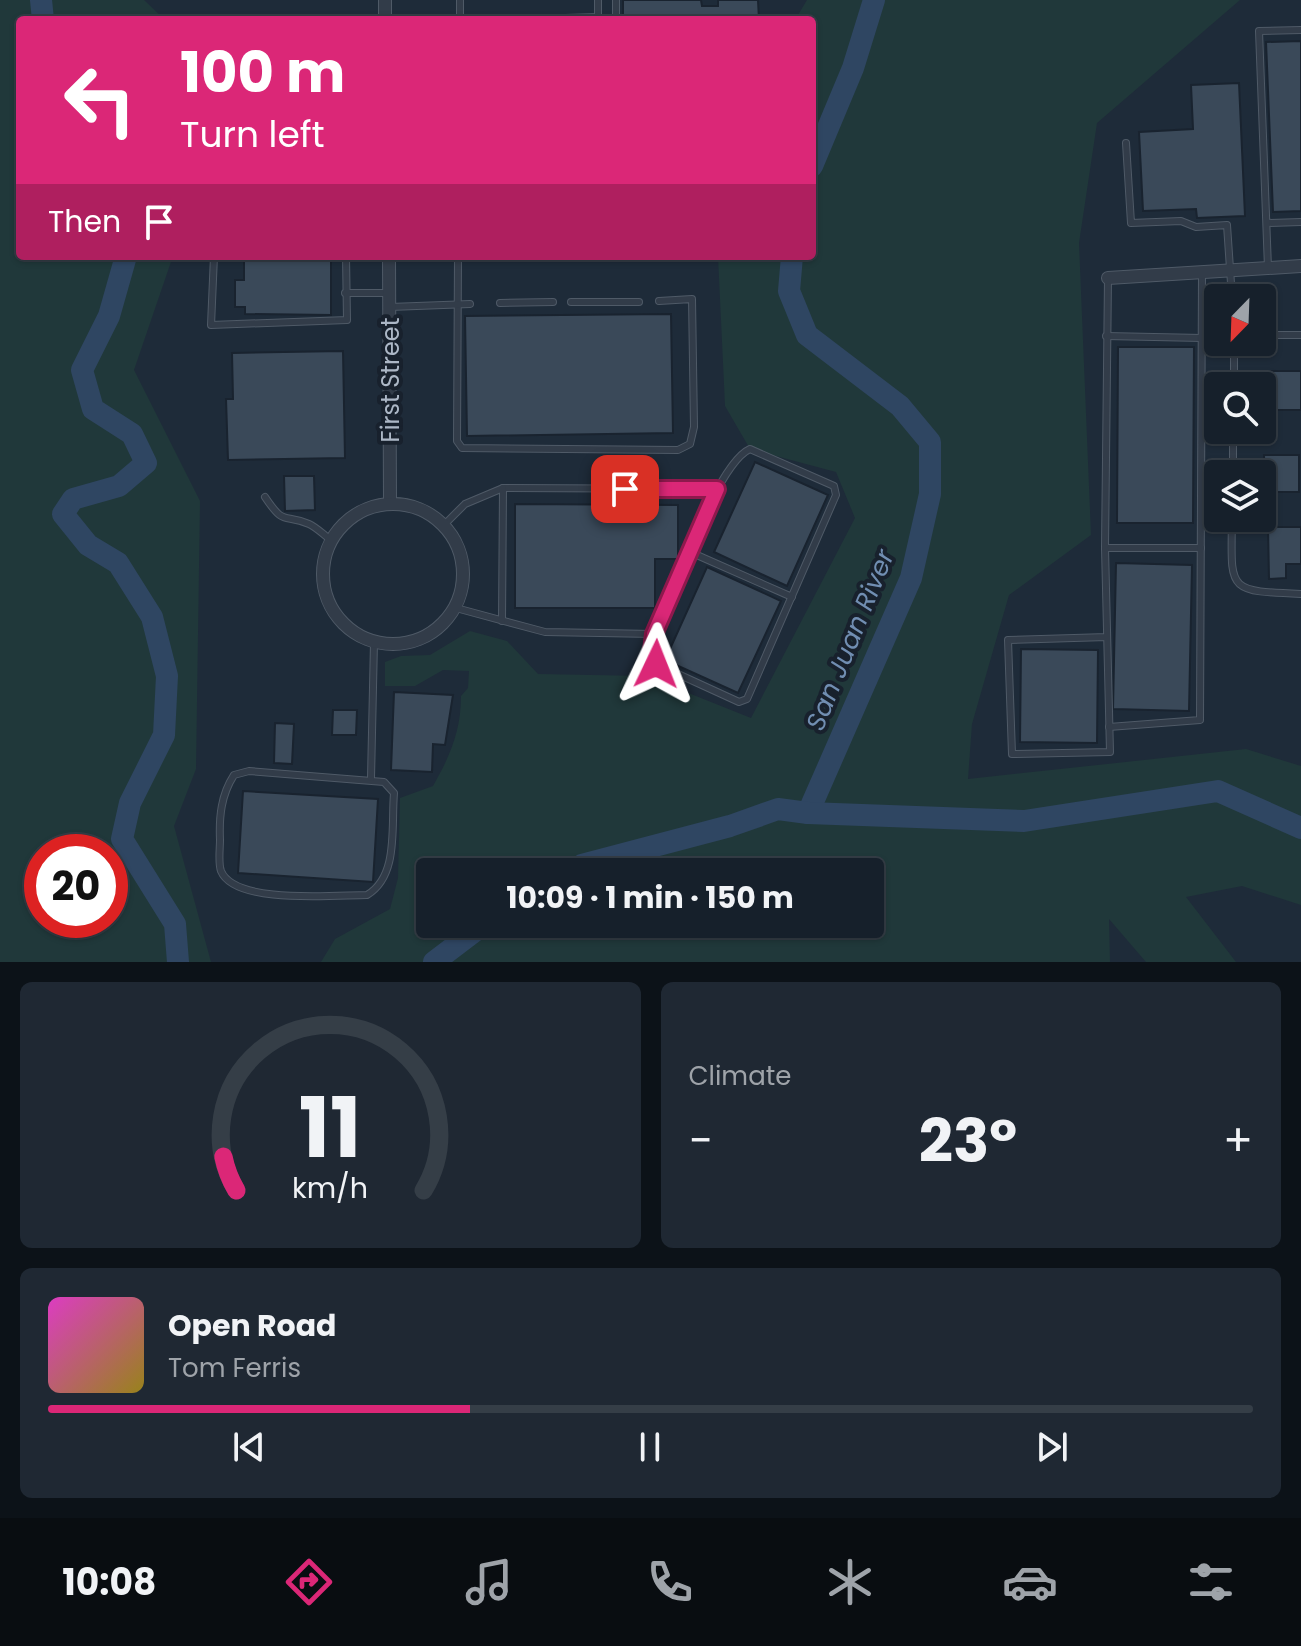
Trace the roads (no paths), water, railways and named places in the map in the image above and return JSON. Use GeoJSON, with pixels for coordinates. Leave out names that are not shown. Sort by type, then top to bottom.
{"type":"FeatureCollection","features":[{"type":"Feature","properties":{"kind":"street","name":"First Street"},"geometry":{"type":"LineString","coordinates":[[389,260],[390,503]]}},
{"type":"Feature","properties":{"kind":"street"},"geometry":{"type":"LineString","coordinates":[[1108,278],[1301,266]]}},
{"type":"Feature","properties":{"kind":"street"},"geometry":{"type":"LineString","coordinates":[[390,503],[419,508],[444,525],[460,550],[465,579],[456,608],[436,632],[406,644],[374,642],[351,631],[334,613],[324,590],[323,564],[331,540],[356,514],[390,503]]}},
{"type":"Feature","properties":{"kind":"lane"},"geometry":{"type":"LineString","coordinates":[[1268,268],[1259,31],[1301,30]]}},
{"type":"Feature","properties":{"kind":"lane"},"geometry":{"type":"LineString","coordinates":[[1126,143],[1131,223],[1181,221],[1196,227],[1227,225],[1231,284]]}},
{"type":"Feature","properties":{"kind":"lane"},"geometry":{"type":"LineString","coordinates":[[1267,223],[1301,222]]}},
{"type":"Feature","properties":{"kind":"lane"},"geometry":{"type":"LineString","coordinates":[[214,260],[211,325],[347,320],[346,260]]}},
{"type":"Feature","properties":{"kind":"lane"},"geometry":{"type":"LineString","coordinates":[[458,260],[457,441],[462,448],[678,450],[690,444],[694,427],[692,299],[659,301]]}},
{"type":"Feature","properties":{"kind":"lane"},"geometry":{"type":"LineString","coordinates":[[1109,727],[1200,720],[1202,274]]}},
{"type":"Feature","properties":{"kind":"lane"},"geometry":{"type":"LineString","coordinates":[[1107,637],[1008,640],[1012,754],[1110,752],[1105,548],[1108,278]]}},
{"type":"Feature","properties":{"kind":"lane"},"geometry":{"type":"LineString","coordinates":[[345,293],[390,293]]}},
{"type":"Feature","properties":{"kind":"lane"},"geometry":{"type":"LineString","coordinates":[[500,303],[553,302]]}},
{"type":"Feature","properties":{"kind":"lane"},"geometry":{"type":"LineString","coordinates":[[571,302],[639,302]]}},
{"type":"Feature","properties":{"kind":"lane"},"geometry":{"type":"LineString","coordinates":[[390,307],[470,304]]}},
{"type":"Feature","properties":{"kind":"lane"},"geometry":{"type":"LineString","coordinates":[[1276,335],[1301,335]]}},
{"type":"Feature","properties":{"kind":"lane"},"geometry":{"type":"LineString","coordinates":[[1106,336],[1202,338]]}},
{"type":"Feature","properties":{"kind":"lane"},"geometry":{"type":"LineString","coordinates":[[750,449],[834,486],[836,495],[747,699],[739,702],[656,664],[652,651],[654,634],[717,489],[733,462],[750,449]]}},
{"type":"Feature","properties":{"kind":"lane"},"geometry":{"type":"LineString","coordinates":[[502,621],[503,488]]}},
{"type":"Feature","properties":{"kind":"lane"},"geometry":{"type":"LineString","coordinates":[[444,525],[465,504],[503,488],[717,489]]}},
{"type":"Feature","properties":{"kind":"lane"},"geometry":{"type":"LineString","coordinates":[[265,497],[275,512],[289,521],[309,524],[331,540]]}},
{"type":"Feature","properties":{"kind":"lane"},"geometry":{"type":"LineString","coordinates":[[1232,532],[1231,575],[1238,586],[1250,592],[1301,594]]}},
{"type":"Feature","properties":{"kind":"lane"},"geometry":{"type":"LineString","coordinates":[[1105,548],[1201,548]]}},
{"type":"Feature","properties":{"kind":"lane"},"geometry":{"type":"LineString","coordinates":[[690,552],[792,597]]}},
{"type":"Feature","properties":{"kind":"lane"},"geometry":{"type":"LineString","coordinates":[[456,608],[545,632],[654,634]]}},
{"type":"Feature","properties":{"kind":"lane"},"geometry":{"type":"LineString","coordinates":[[371,778],[374,642]]}},
{"type":"Feature","properties":{"kind":"lane"},"geometry":{"type":"LineString","coordinates":[[249,771],[371,778],[384,782],[394,793],[388,874],[381,887],[367,895],[259,894],[234,886],[221,870],[219,819],[225,789],[234,775],[249,771]]}},
{"type":"Feature","properties":{"kind":"waterway"},"geometry":{"type":"LineString","coordinates":[[41,0],[43,16]]}},
{"type":"Feature","properties":{"kind":"waterway","name":"San Juan River"},"geometry":{"type":"LineString","coordinates":[[816,156],[853,68],[874,0]]}},
{"type":"Feature","properties":{"kind":"waterway"},"geometry":{"type":"LineString","coordinates":[[125,260],[109,316],[82,370],[93,409],[132,434],[146,463],[119,486],[73,499],[63,514],[88,545],[118,563],[152,617],[167,676],[164,735],[130,803],[122,839],[175,924],[178,962]]}},
{"type":"Feature","properties":{"kind":"waterway","name":"San Juan River"},"geometry":{"type":"LineString","coordinates":[[792,260],[789,291],[807,335],[900,406],[930,442],[930,494],[911,578],[808,813]]}},
{"type":"Feature","properties":{"kind":"waterway"},"geometry":{"type":"LineString","coordinates":[[609,858],[730,826],[778,809],[808,813],[1024,821],[1218,791],[1301,828]]}},
{"type":"Feature","properties":{"kind":"waterway"},"geometry":{"type":"LineString","coordinates":[[434,962],[466,938]]}}]}
